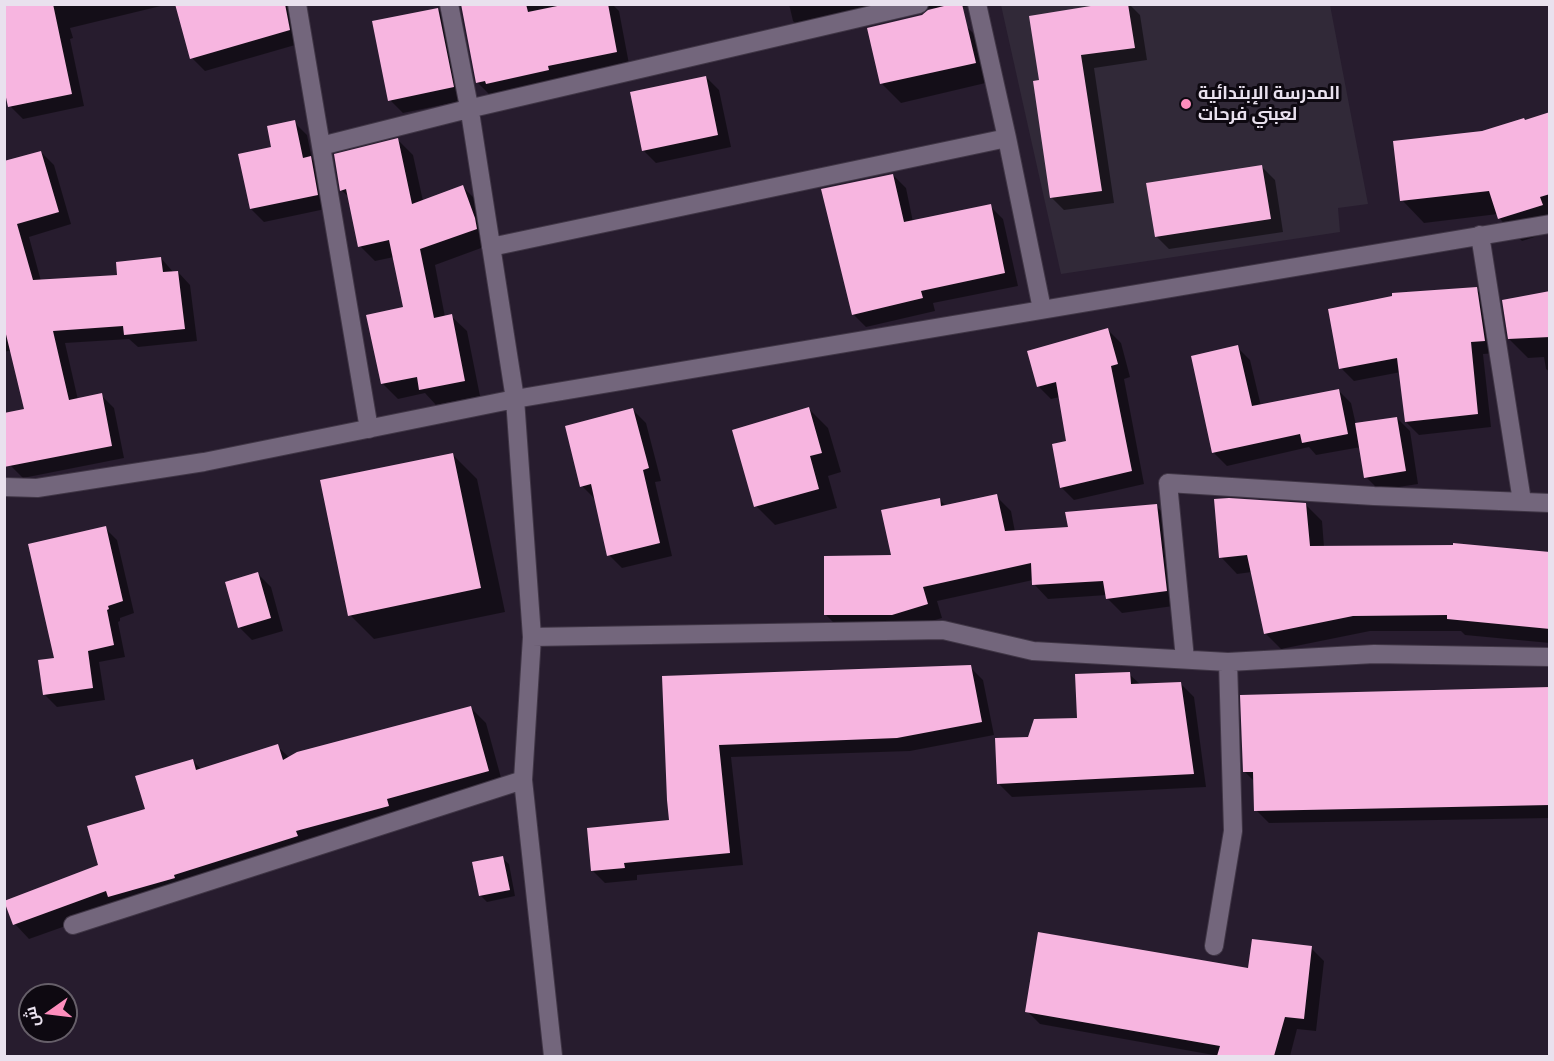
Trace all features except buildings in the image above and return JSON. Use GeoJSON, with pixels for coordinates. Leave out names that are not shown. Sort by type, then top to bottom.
{"type":"FeatureCollection","features":[{"type":"Feature","properties":{"kind":"street"},"geometry":{"type":"LineString","coordinates":[[297,4],[369,429]]}},
{"type":"Feature","properties":{"kind":"street"},"geometry":{"type":"LineString","coordinates":[[450,4],[515,399],[532,637],[523,780],[553,1056]]}},
{"type":"Feature","properties":{"kind":"street"},"geometry":{"type":"LineString","coordinates":[[321,146],[919,4]]}},
{"type":"Feature","properties":{"kind":"street"},"geometry":{"type":"LineString","coordinates":[[977,4],[1042,309]]}},
{"type":"Feature","properties":{"kind":"street"},"geometry":{"type":"LineString","coordinates":[[491,248],[1007,138]]}},
{"type":"Feature","properties":{"kind":"street"},"geometry":{"type":"LineString","coordinates":[[4,487],[37,488],[182,466],[515,399],[1550,224]]}},
{"type":"Feature","properties":{"kind":"street"},"geometry":{"type":"LineString","coordinates":[[1480,235],[1522,501]]}},
{"type":"Feature","properties":{"kind":"street"},"geometry":{"type":"LineString","coordinates":[[1185,659],[1168,483],[1374,496],[1550,503]]}},
{"type":"Feature","properties":{"kind":"street"},"geometry":{"type":"LineString","coordinates":[[532,637],[943,630],[1033,651],[1227,662],[1374,654],[1550,657]]}},
{"type":"Feature","properties":{"kind":"street"},"geometry":{"type":"LineString","coordinates":[[1214,946],[1233,831],[1227,662]]}},
{"type":"Feature","properties":{"kind":"street"},"geometry":{"type":"LineString","coordinates":[[74,925],[523,780]]}},
{"type":"Feature","properties":{"kind":"shaded area","name":"المدرسة الإبتدائية لعبني فرحات"},"geometry":{"type":"Polygon","coordinates":[[[1001,5],[1330,5],[1368,204],[1338,208],[1340,232],[1061,274],[1001,5]]]}},
{"type":"Feature","properties":{"kind":"place","name":"المدرسة الإبتدائية لعبني فرحات"},"geometry":{"type":"Point","coordinates":[1186,104]}}]}
